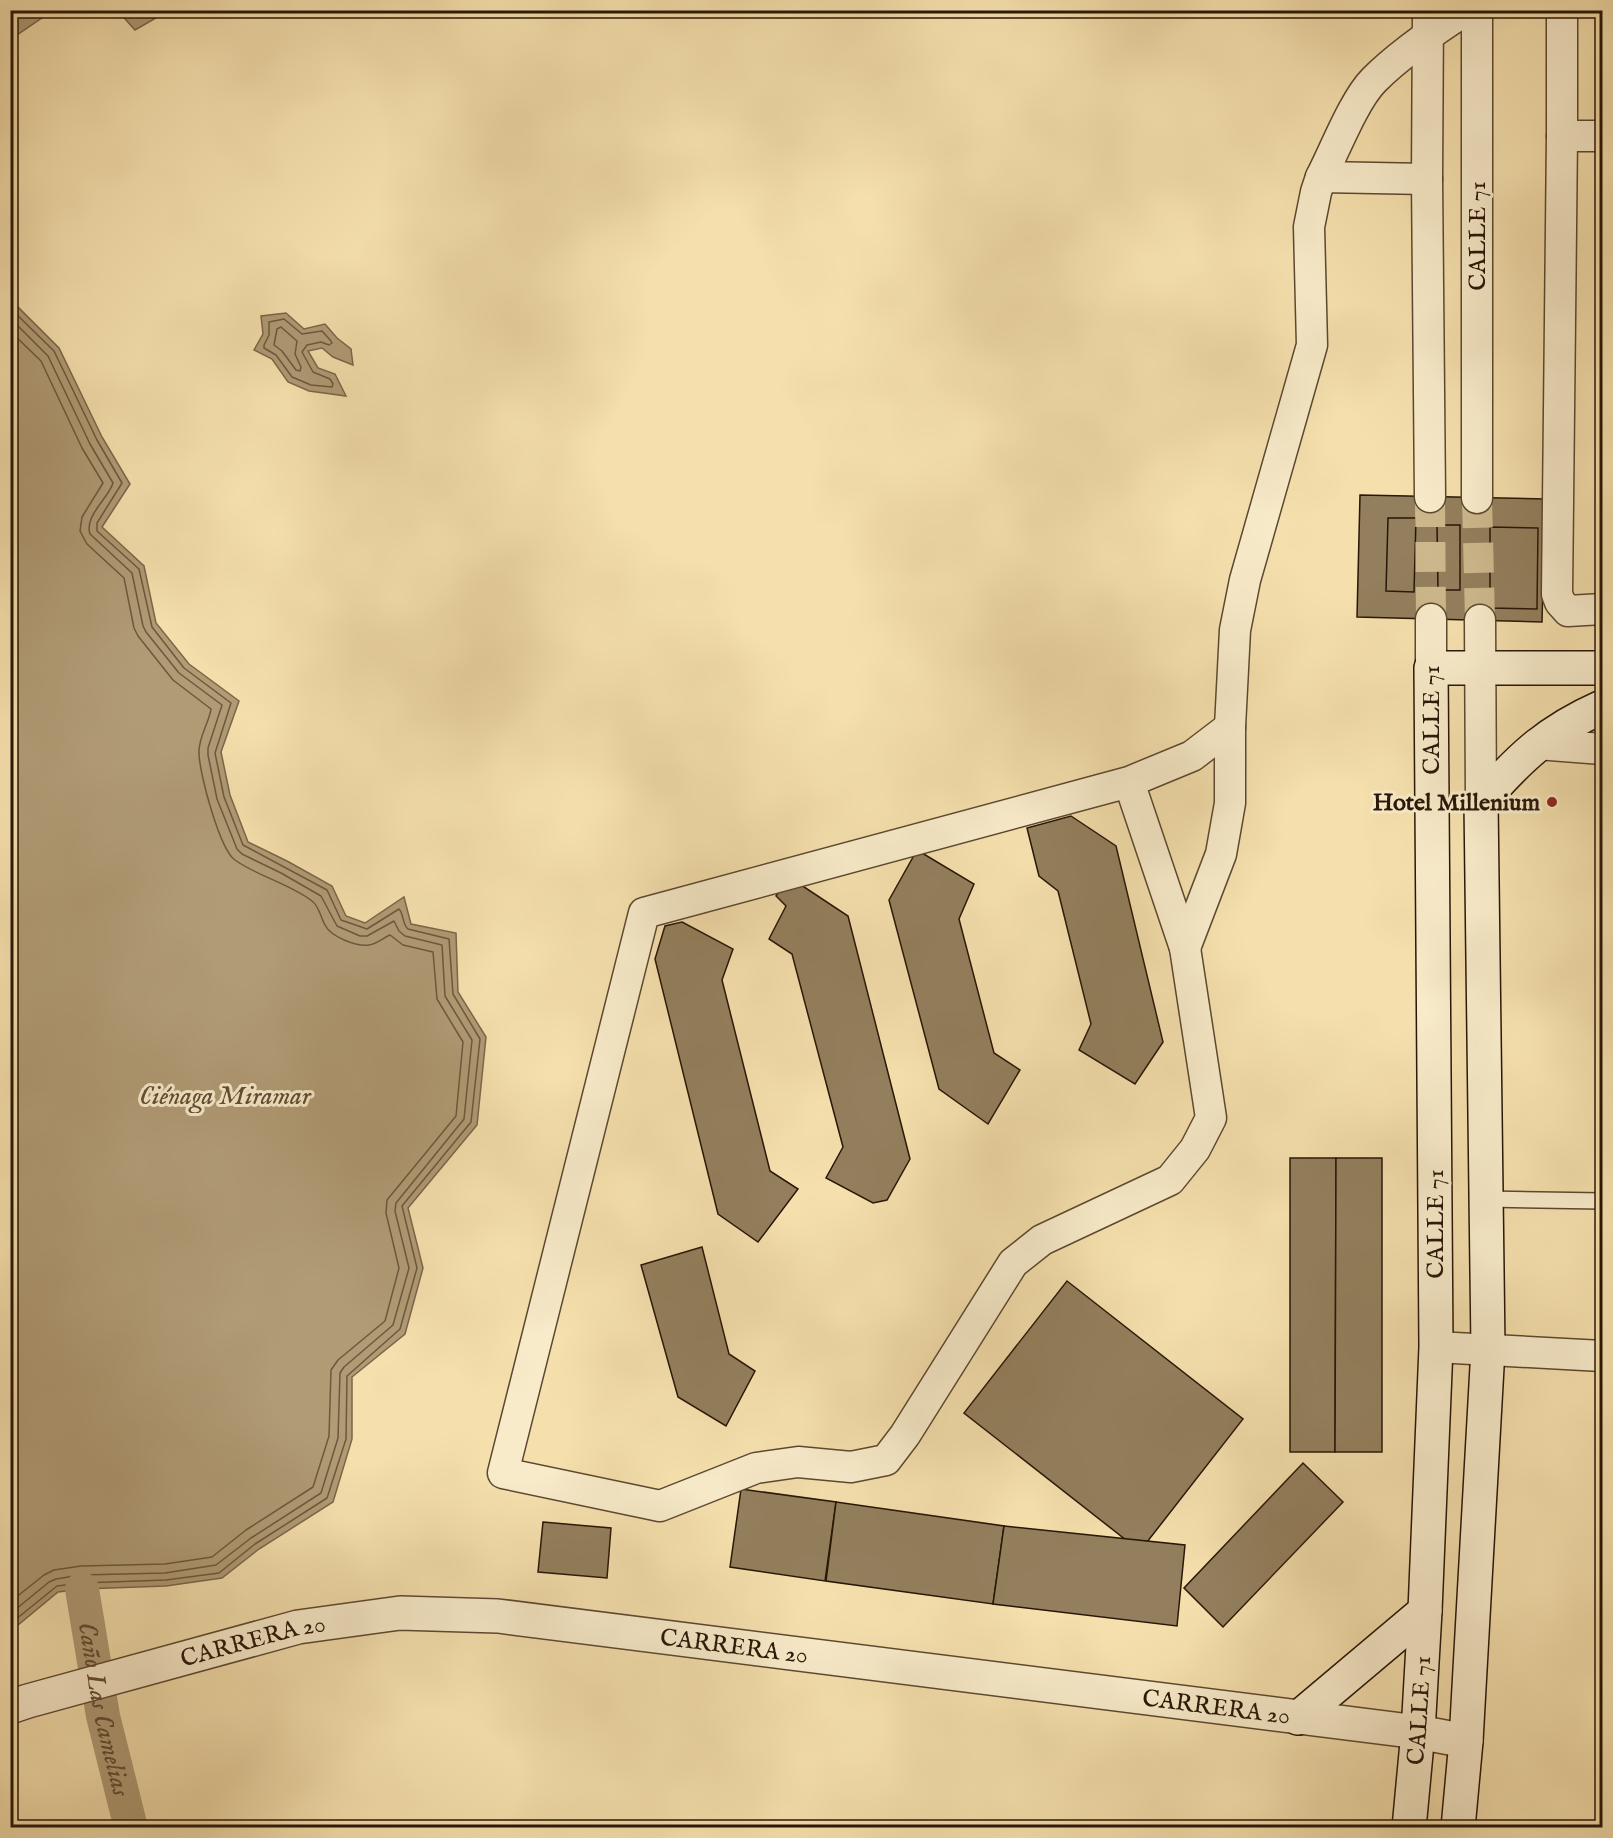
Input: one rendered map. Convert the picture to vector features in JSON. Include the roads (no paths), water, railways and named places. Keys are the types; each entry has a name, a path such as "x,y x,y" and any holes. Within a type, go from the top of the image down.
{"main road":[{"path":"1431,668 1602,668"},
{"name":"CALLE 71","path":"1409,1827 1418,1732 1437,1347 1431,668"},
{"path":"1481,802 1510,768 1537,744 1576,719 1602,707"},
{"name":"CALLE 71","path":"1458,1827 1466,1741 1488,1349 1481,802"},
{"path":"1298,1718 1425,1611"},
{"name":"CARRERA 20","path":"19,1704 298,1627 400,1613 498,1616 1418,1732 1466,1741"}],"street":[{"path":"1185,948 1221,854 1230,803 1230,727 1235,630 1245,580 1312,345 1309,227 1316,192 1355,109 1373,81 1428,23 1466,10"},
{"name":"CALLE 71","path":"1477,10 1477,498"},
{"path":"1562,10 1557,594 1560,602 1568,610 1602,609"},
{"name":"CALLE 71","path":"1428,23 1430,497"},
{"path":"1562,136 1602,136"},
{"path":"1322,177 1427,179"},
{"name":"CALLE 71","path":"1431,619 1431,668"},
{"name":"CALLE 71","path":"1480,620 1481,802"},
{"path":"1129,782 1185,948 1211,1118 1195,1149 1170,1180 1042,1240 1013,1263 905,1435 886,1460 851,1467 798,1462 756,1468 660,1506 503,1473 644,913 1129,782 1192,756 1230,727"},
{"path":"1537,744 1602,748"},
{"path":"1437,1347 1602,1356"}],"lane":[{"path":"1486,1199 1602,1201"}],"water":[{"path":"11,10 52,10 52,11 11,39"},
{"path":"118,11 168,11 135,30"},
{"name":"Ciénaga Miramar","path":"10,295 13,302 59,348 102,437 130,484 102,527 144,566 156,623 189,664 239,701 221,752 230,795 248,842 332,886 346,916 365,923 404,897 411,924 456,933 458,992 486,1037 477,1125 408,1208 423,1268 405,1334 352,1377 352,1439 333,1502 259,1549 222,1578 166,1586 58,1592 12,1630 10,1630"},
{"path":"286,313 304,329 325,324 351,349 353,365 333,357 322,348 308,351 318,368 335,374 346,396 309,391 288,382 272,359 254,350 263,334 261,316"}],"waterway":[{"name":"Caño Las Camelias","path":"82,1589 103,1716 131,1828"}],"tunnel":[{"path":"1430,497 1431,619"},
{"path":"1477,498 1480,620"}],"place":[{"name":"Hotel Millenium","path":"1552,802"}]}
